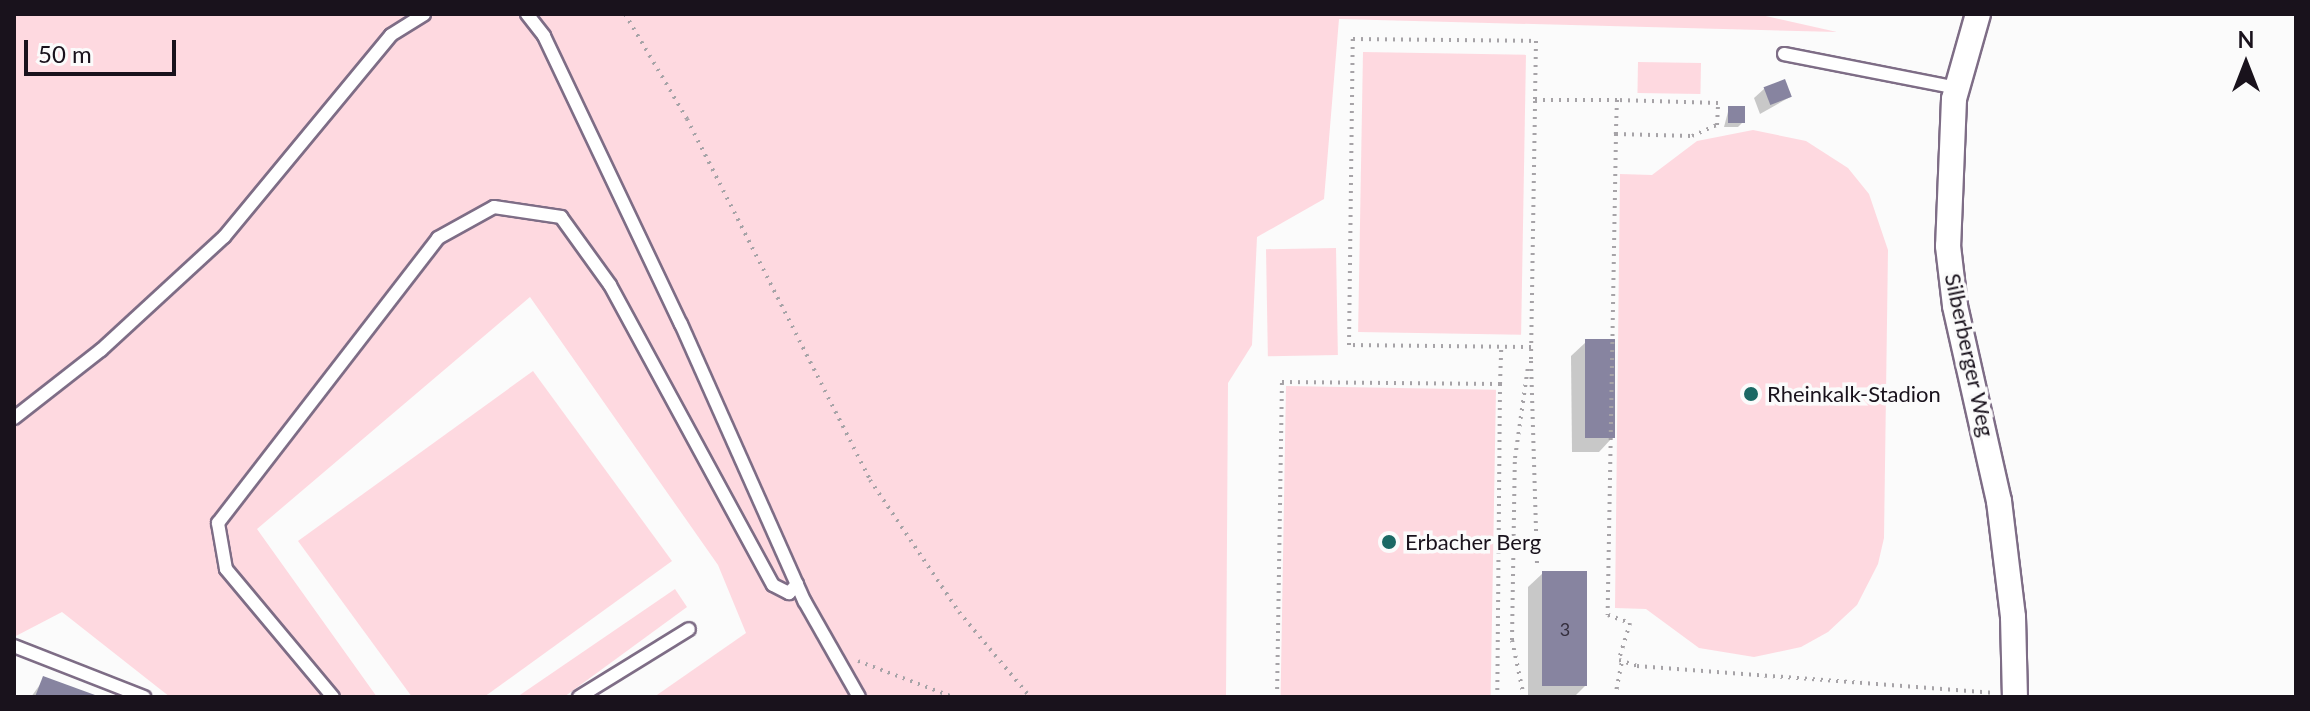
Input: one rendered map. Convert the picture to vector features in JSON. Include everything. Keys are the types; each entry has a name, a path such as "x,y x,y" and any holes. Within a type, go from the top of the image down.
{"street":[{"name":"Silberberger Weg","path":"1978,14 1957,88 1948,246 1955,306 1999,501 2013,617 2015,696"}],"lane":[{"path":"14,418 101,350 224,237 391,35 424,14"},
{"path":"527,14 544,36 660,281 797,584 859,697"},
{"path":"1784,54 1957,88"},
{"path":"333,697 226,569 218,523 438,238 494,207 561,217 610,285 773,585 789,593 797,584"},
{"path":"579,697 689,629"},
{"path":"14,646 144,697"}],"path":[{"path":"625,14 692,128 870,480 959,612 1030,697"},
{"path":"1531,350 1501,346 1349,345 1353,39 1536,41 1531,350 1537,563"},
{"path":"1535,100 1718,103 1717,125 1692,136 1616,134"},
{"path":"1615,697 1630,623 1608,615 1617,100"},
{"path":"1497,697 1501,346"},
{"path":"1524,697 1512,640 1515,458 1531,350"},
{"path":"1277,697 1282,382 1500,384"},
{"path":"834,650 953,697"},
{"path":"1622,661 1637,666 2015,696"}],"shaded area":[{"path":"14,14 1757,14 1837,32 1339,19 1324,199 1257,237 1252,345 1228,383 1226,697 654,697 746,633 718,565 530,297 257,529 377,697 170,697 62,612 14,637"},
{"path":"1363,52 1526,55 1521,335 1358,332"},
{"path":"1638,62 1701,63 1700,94 1637,93"},
{"name":"Rheinkalk-Stadion","path":"1753,130 1806,141 1848,168 1869,194 1888,250 1884,538 1878,564 1857,605 1828,632 1801,647 1754,657 1699,648 1646,609 1615,608 1620,174 1652,175 1697,141"},
{"path":"1336,248 1338,355 1268,356 1266,249"},
{"path":"533,371 672,561 484,697 412,697 298,541"},
{"name":"Erbacher Berg","path":"1286,386 1496,390 1491,697 1281,697"},
{"path":"675,589 687,607 564,697 517,697"}],"building":[{"path":"1785,79 1792,97 1770,105 1764,87"},
{"path":"1728,106 1745,106 1745,123 1728,123"},
{"path":"1585,339 1615,339 1615,438 1585,438"},
{"path":"1542,571 1587,571 1587,686 1542,686"},
{"path":"43,676 95,695 95,697 35,697"}],"place":[{"name":"Rheinkalk-Stadion","path":"1751,394"},
{"name":"Erbacher Berg","path":"1389,542"}]}
